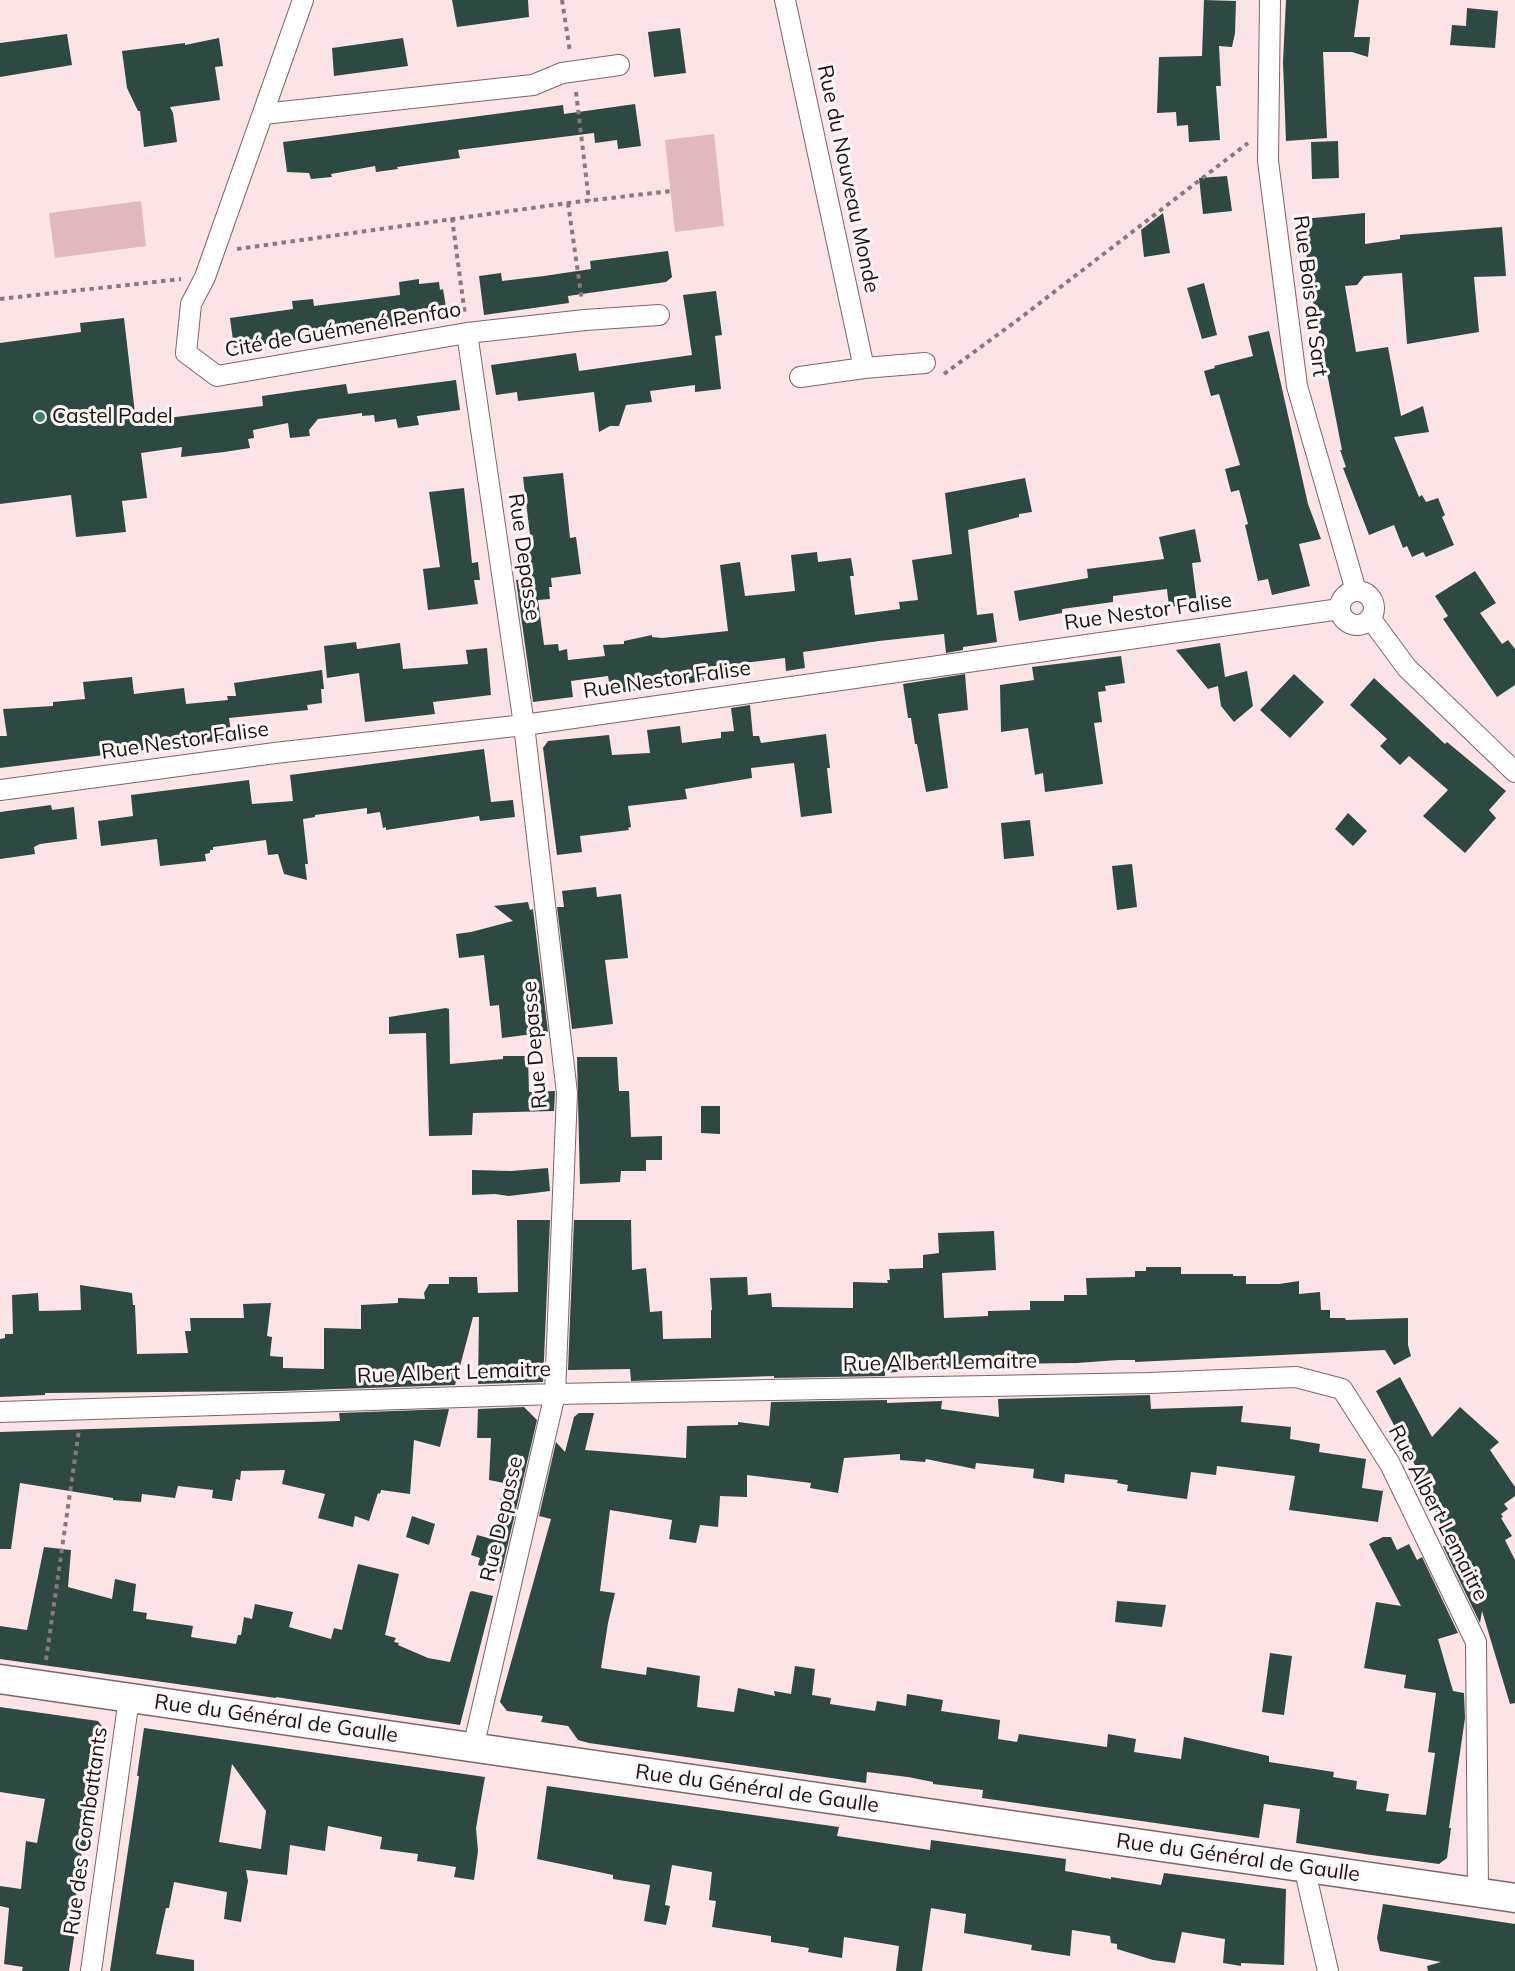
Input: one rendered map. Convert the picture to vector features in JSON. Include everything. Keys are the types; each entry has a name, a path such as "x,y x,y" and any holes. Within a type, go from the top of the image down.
{"main road":[{"name":"Rue du Général de Gaulle","path":"0,1679 1515,1898"}],"street":[{"name":"Cité de Guémené Penfao","path":"303,0 205,277 191,304 186,353 217,376 467,333 585,320 659,315"},
{"name":"Rue du Nouveau Monde","path":"785,0 864,368"},
{"name":"Rue Bois du Sart","path":"1270,0 1268,160 1297,386 1356,591"},
{"path":"263,114 533,85 562,73 619,65"},
{"name":"Rue Depasse","path":"467,333 524,725 567,1093 555,1394 473,1748"},
{"path":"800,377 864,368 925,363"},
{"path":"1356,591 1362,592 1371,599 1373,610 1366,622 1355,625 1345,619 1340,609 1346,595 1356,591"},
{"name":"Rue Nestor Falise","path":"0,790 275,753 524,725 1340,609"},
{"path":"1370,618 1407,668 1515,772"},
{"name":"Rue Albert Lemaitre","path":"0,1412 555,1394 1150,1383 1296,1377 1342,1389 1390,1464 1476,1642 1478,1893"},
{"name":"Rue des Combattants","path":"91,1971 129,1698"},
{"path":"1304,1867 1328,1971"}],"path":[{"path":"562,0 574,72 589,201"},
{"path":"925,363 929,373 935,376 946,373 1122,241 1246,144 1268,134"},
{"path":"214,252 671,191"},
{"path":"568,203 585,320"},
{"path":"452,219 467,333"},
{"path":"0,299 205,277"},
{"path":"42,1685 82,1410"}],"shaded area":[{"path":"714,134 724,226 675,232 665,140"},
{"path":"141,201 146,246 55,258 49,213"}],"building":[{"path":"452,0 528,0 529,17 457,27"},
{"path":"1204,0 1236,1 1235,33 1232,47 1219,46 1221,86 1216,86 1220,140 1189,142 1188,125 1177,126 1176,112 1157,113 1159,57 1202,56"},
{"path":"1286,0 1359,0 1354,37 1370,37 1368,57 1352,52 1323,52 1327,138 1286,141 1283,62"},
{"path":"1467,8 1498,11 1495,48 1450,45 1452,25 1466,26"},
{"path":"680,28 686,73 654,77 648,32"},
{"path":"67,34 72,65 0,77 0,43"},
{"path":"219,38 223,66 215,67 220,100 170,107 177,142 144,147 140,111 127,88 122,51 185,43 185,45"},
{"path":"403,38 408,66 334,76 332,48"},
{"path":"635,104 641,146 618,149 617,140 595,143 594,133 458,150 460,158 376,172 375,166 331,174 332,177 311,179 309,173 287,172 283,142 563,105 564,114"},
{"path":"1338,141 1339,178 1312,179 1311,142"},
{"path":"1227,176 1232,211 1203,214 1199,178"},
{"path":"1163,213 1170,253 1144,257 1141,230"},
{"path":"1365,213 1365,244 1400,239 1400,235 1502,227 1506,276 1474,277 1479,332 1407,344 1402,273 1364,276 1357,285 1345,286 1356,352 1388,347 1401,416 1423,406 1429,432 1394,437 1419,497 1422,495 1426,502 1438,498 1445,515 1442,517 1454,545 1426,557 1423,552 1412,557 1407,546 1403,548 1394,525 1369,535 1343,468 1346,467 1340,450 1342,450 1309,281 1303,219"},
{"path":"668,251 672,277 666,282 568,296 569,303 484,315 479,276 501,273 502,281 544,276 591,269 590,261"},
{"path":"419,279 419,284 439,282 440,290 443,289 448,319 234,348 230,318 293,309 292,301 313,299 314,306 400,295 399,282"},
{"path":"1204,283 1217,335 1202,339 1187,288"},
{"path":"716,291 722,335 715,336 721,389 695,392 695,385 650,391 652,402 626,405 619,426 610,426 599,432 594,392 518,401 517,392 496,395 491,365 576,353 579,371 692,355 683,295"},
{"path":"124,318 136,422 263,406 262,396 346,384 348,394 456,380 460,410 417,416 419,425 398,428 396,419 375,422 374,415 362,416 362,413 318,419 309,430 310,436 290,438 288,423 253,430 254,438 248,439 250,448 181,457 182,447 141,453 147,498 122,501 126,532 76,537 71,495 0,504 0,343 81,332 80,323"},
{"path":"1269,331 1308,504 1321,539 1299,544 1310,586 1272,595 1268,579 1258,581 1245,525 1248,524 1239,490 1231,492 1225,469 1240,465 1219,394 1211,396 1204,371 1215,368 1214,366 1253,356 1248,336"},
{"path":"563,473 570,538 576,537 581,574 551,578 550,599 538,600 544,645 558,644 559,651 567,649 568,660 605,656 603,645 624,644 624,641 652,635 652,637 662,638 728,631 720,565 740,562 745,596 795,591 791,555 817,552 818,562 851,558 854,576 850,576 855,615 900,609 899,602 918,600 912,560 952,554 945,493 1025,478 1032,512 968,530 977,615 993,613 997,642 963,647 963,650 946,653 944,634 879,641 803,652 805,668 786,671 785,658 702,668 704,681 611,694 608,676 571,681 573,697 533,702 516,580 531,578 527,544 531,543 523,477"},
{"path":"464,488 472,563 478,562 480,580 474,580 478,604 428,610 423,569 440,567 429,492"},
{"path":"1195,529 1201,562 1192,563 1197,603 1169,607 1167,589 1113,596 1113,602 1062,609 1062,613 1019,621 1014,591 1088,578 1087,569 1164,559 1159,537"},
{"path":"1475,571 1496,603 1480,613 1502,644 1508,640 1515,649 1515,685 1497,697 1443,619 1448,616 1435,596"},
{"path":"356,642 357,649 400,643 403,669 468,664 466,650 487,648 491,695 433,702 435,714 365,722 359,673 327,678 324,646"},
{"path":"1220,643 1225,677 1247,671 1253,706 1234,722 1221,706 1218,686 1208,689 1176,650"},
{"path":"1121,656 1125,683 1105,686 1106,691 1098,692 1102,722 1094,723 1103,784 1045,792 1043,773 1035,775 1028,728 1001,732 1000,685 1034,680 1032,667"},
{"path":"322,670 324,689 321,689 322,703 307,705 308,710 229,718 232,739 0,768 0,736 7,736 3,709 53,706 53,702 85,699 83,682 132,677 134,694 184,688 186,704 228,700 227,696 236,696 234,683"},
{"path":"965,674 968,710 938,714 948,788 926,792 911,718 908,718 903,684"},
{"path":"1294,674 1324,702 1290,738 1260,710"},
{"path":"1374,678 1445,744 1447,742 1506,791 1489,810 1496,818 1465,853 1423,816 1448,790 1409,756 1400,765 1380,746 1387,739 1350,705"},
{"path":"750,705 753,736 759,736 761,743 826,734 832,813 801,817 794,763 751,768 752,778 685,789 687,799 628,806 631,827 628,828 629,830 580,836 582,852 557,855 543,748 548,741 609,735 612,755 650,753 647,730 680,726 682,743 721,738 721,732 734,731 731,708"},
{"path":"484,749 491,802 513,800 515,817 480,821 479,816 386,830 386,827 383,828 380,812 367,814 367,808 315,815 315,817 303,819 308,864 305,864 307,880 284,874 278,854 268,855 266,840 213,847 210,853 205,854 206,861 160,866 157,839 101,846 98,821 133,816 131,795 249,780 252,804 293,801 290,775"},
{"path":"51,805 52,810 74,807 77,839 40,844 34,847 35,854 0,859 0,812"},
{"path":"1348,813 1367,831 1353,846 1335,829"},
{"path":"1030,820 1034,856 1004,859 1001,823"},
{"path":"1132,864 1137,907 1117,910 1112,866"},
{"path":"596,887 597,897 621,894 628,958 605,960 613,1024 572,1029 557,907 564,907 562,891"},
{"path":"528,902 530,910 533,909 548,1032 502,1038 499,1005 490,1006 484,955 459,958 456,934 513,921 494,906"},
{"path":"449,1009 450,1064 503,1059 503,1056 528,1056 529,1092 555,1091 554,1111 473,1113 472,1135 429,1136 426,1033 389,1034 389,1017"},
{"path":"577,1057 617,1057 619,1091 629,1091 631,1137 662,1136 662,1160 646,1160 646,1171 621,1171 620,1182 580,1184"},
{"path":"701,1106 720,1106 720,1134 701,1133"},
{"path":"548,1168 550,1191 509,1196 472,1195 472,1170 511,1171"},
{"path":"517,1220 550,1220 543,1382 478,1384 479,1317 473,1317 455,1385 280,1391 45,1393 45,1395 0,1397 0,1339 5,1338 5,1334 13,1334 12,1295 38,1293 39,1311 81,1310 80,1285 132,1293 133,1305 135,1305 137,1354 188,1353 185,1331 191,1331 190,1318 244,1318 243,1304 271,1303 267,1336 272,1337 270,1356 283,1357 283,1368 324,1369 324,1328 361,1329 361,1305 398,1303 398,1298 425,1299 424,1293 429,1284 449,1284 449,1277 477,1277 478,1293 518,1292"},
{"path":"574,1220 631,1220 632,1270 646,1268 650,1312 662,1311 663,1339 711,1338 710,1278 747,1277 748,1295 771,1293 772,1307 853,1308 853,1282 888,1283 889,1269 923,1268 923,1255 939,1253 938,1233 994,1231 996,1270 942,1273 944,1318 988,1316 988,1311 1030,1310 1030,1301 1064,1301 1064,1295 1087,1295 1086,1278 1135,1277 1135,1271 1146,1271 1146,1267 1181,1267 1181,1274 1246,1276 1246,1284 1279,1284 1299,1281 1299,1294 1320,1292 1321,1310 1330,1310 1330,1318 1345,1318 1346,1320 1408,1318 1408,1345 1411,1356 1394,1365 1385,1350 1135,1362 1135,1360 1118,1360 993,1364 885,1373 885,1376 774,1378 774,1376 631,1381 630,1369 568,1370"},
{"path":"1400,1377 1432,1437 1460,1407 1499,1442 1490,1450 1515,1487 1515,1496 1504,1504 1508,1509 1501,1514 1503,1517 1501,1518 1512,1536 1505,1540 1515,1560 1515,1703 1510,1704 1482,1611 1480,1623 1443,1546 1448,1544 1427,1488 1376,1391"},
{"path":"1150,1395 1151,1409 1243,1406 1241,1422 1291,1427 1290,1439 1320,1444 1319,1452 1366,1459 1362,1488 1383,1491 1378,1522 1289,1510 1295,1476 1217,1466 1216,1475 1191,1472 1187,1499 1127,1491 1128,1485 1117,1483 1118,1480 1065,1474 1064,1483 1033,1478 1034,1469 976,1463 975,1469 926,1459 925,1462 900,1460 900,1454 844,1458 838,1493 810,1488 811,1483 747,1475 747,1497 720,1496 718,1527 700,1525 696,1543 669,1539 672,1520 610,1510 600,1591 615,1593 601,1668 646,1675 647,1667 700,1676 697,1707 734,1712 738,1688 775,1696 774,1691 791,1694 795,1666 815,1669 812,1695 831,1698 830,1704 875,1711 877,1701 906,1706 907,1694 943,1700 941,1711 1000,1720 998,1739 1017,1742 1019,1734 1107,1747 1108,1734 1136,1739 1134,1752 1181,1759 1184,1737 1269,1756 1269,1762 1334,1772 1333,1777 1357,1781 1356,1789 1389,1794 1386,1811 1426,1815 1435,1753 1428,1752 1436,1693 1404,1688 1406,1675 1364,1668 1376,1602 1401,1606 1369,1544 1383,1537 1391,1537 1397,1550 1409,1544 1417,1560 1422,1557 1458,1633 1438,1639 1453,1691 1464,1693 1465,1718 1449,1828 1451,1828 1447,1858 1439,1864 1296,1843 1300,1809 1264,1804 1259,1838 982,1798 983,1790 933,1784 933,1782 908,1777 867,1772 866,1783 589,1743 578,1740 568,1726 541,1722 543,1716 507,1711 500,1702 551,1519 539,1516 556,1442 565,1452 574,1417 579,1413 594,1413 585,1450 686,1458 687,1426 738,1425 738,1422 769,1426 771,1402 942,1401 941,1409 999,1417 998,1399"},
{"path":"524,1407 537,1420 501,1573 478,1565 480,1558 471,1555 477,1535 492,1539 504,1483 489,1480 491,1438 477,1438 478,1409"},
{"path":"449,1409 440,1447 414,1440 410,1494 381,1490 369,1521 355,1516 353,1527 318,1518 325,1494 282,1484 285,1470 241,1471 240,1480 236,1479 232,1501 212,1498 213,1490 178,1486 175,1498 142,1494 141,1502 113,1500 113,1498 20,1483 11,1549 0,1549 0,1432 340,1421 339,1413"},
{"path":"412,1516 435,1524 429,1545 406,1537"},
{"path":"44,1547 71,1550 68,1587 112,1599 115,1579 136,1584 133,1611 147,1613 146,1619 193,1626 191,1637 236,1644 238,1635 241,1635 244,1617 252,1619 255,1604 293,1612 289,1627 331,1639 334,1628 342,1630 358,1564 399,1574 385,1635 396,1638 394,1642 399,1643 398,1645 428,1658 450,1662 470,1592 493,1596 460,1725 0,1659 0,1626 27,1630"},
{"path":"1117,1601 1166,1605 1162,1627 1115,1622"},
{"path":"1270,1653 1292,1656 1284,1715 1262,1712"},
{"path":"0,1707 98,1721 104,1729 85,1851 82,1850 76,1896 80,1897 69,1971 22,1971 23,1967 4,1964 9,1908 0,1906 0,1886 21,1889 26,1841 37,1843 45,1799 0,1792"},
{"path":"144,1728 485,1777 476,1828 478,1851 474,1880 454,1877 456,1867 417,1861 418,1854 380,1849 382,1837 328,1826 325,1851 290,1845 287,1875 246,1870 248,1881 241,1922 224,1919 227,1892 174,1882 156,1954 194,1960 194,1971 110,1971 139,1776 137,1776","holes":["232,1764 266,1811 261,1849 219,1842"]},
{"path":"547,1786 839,1827 837,1836 930,1850 931,1840 1066,1859 1065,1871 1111,1879 1111,1877 1161,1885 1164,1873 1286,1889 1284,1965 1241,1963 1241,1966 1223,1963 1225,1939 1182,1932 1175,1963 1153,1960 1117,1949 1117,1944 1111,1943 1110,1936 1072,1930 1070,1956 1031,1950 1032,1945 964,1933 966,1914 931,1908 922,1971 896,1971 899,1946 844,1937 842,1958 808,1952 809,1948 771,1942 771,1936 712,1927 716,1901 709,1900 712,1872 672,1865 665,1905 670,1906 666,1925 644,1921 650,1885 613,1879 613,1875 537,1859"},
{"path":"1383,1904 1515,1924 1515,1971 1428,1971 1427,1966 1441,1962 1380,1951 1377,1938"}],"place":[{"name":"Castel Padel","path":"40,417"}]}
